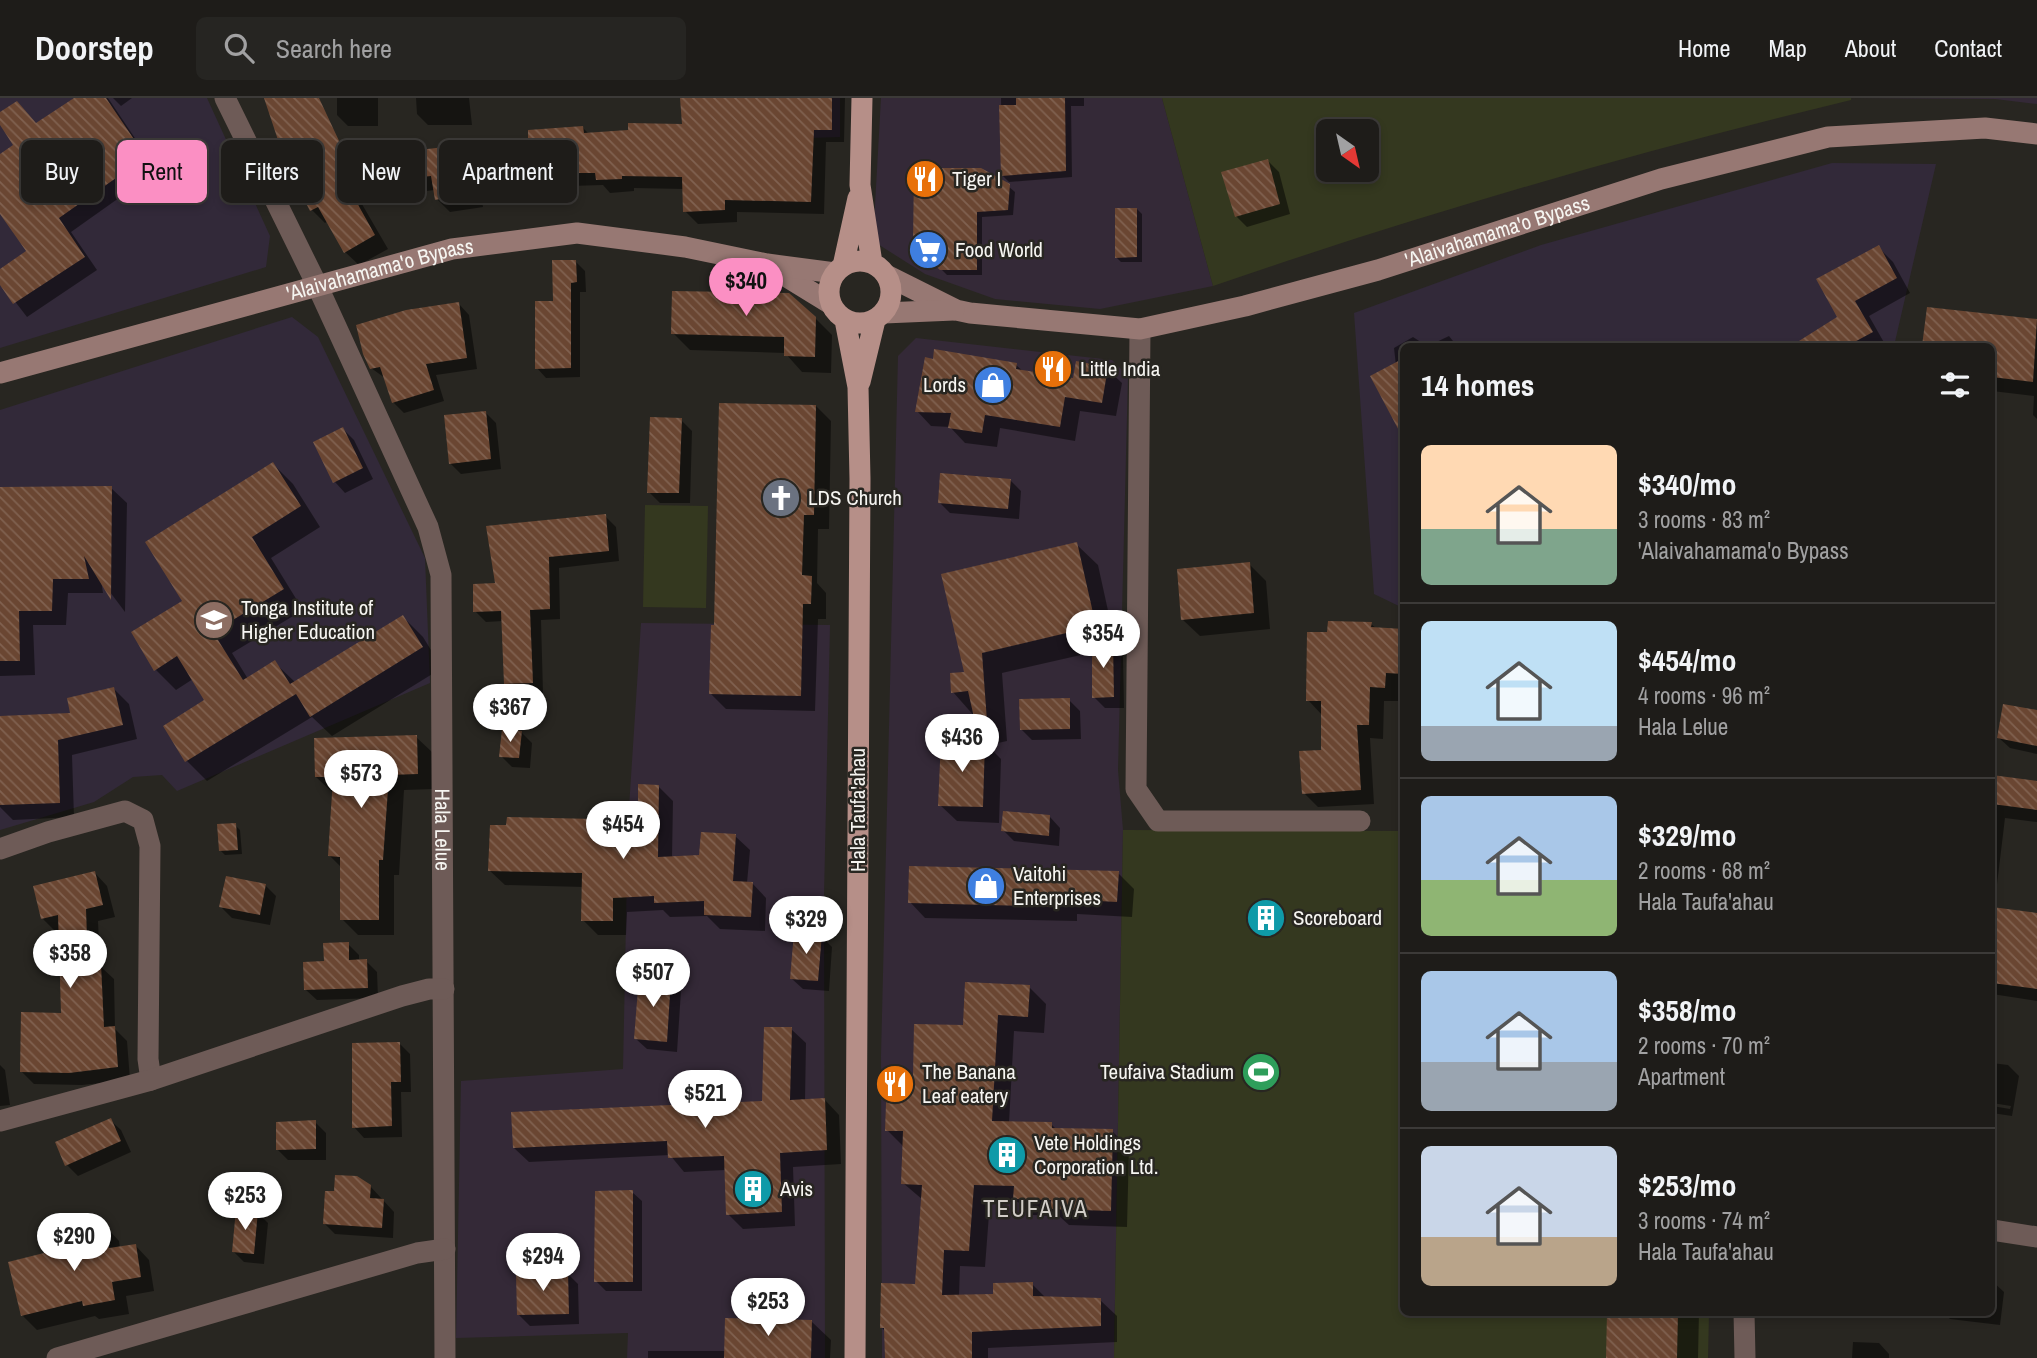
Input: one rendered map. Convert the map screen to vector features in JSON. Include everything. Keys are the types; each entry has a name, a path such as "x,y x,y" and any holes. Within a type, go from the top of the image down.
{"main road":[{"path":"860,185 879,269 892,299 880,316 855,323 838,312 829,293 839,270 860,185 862,98"},
{"name":"'Alaivahamama'o Bypass","path":"880,316 956,310 992,316 1140,329 1245,306 1378,270 1661,178 1828,137 1985,128 2037,134"},
{"name":"'Alaivahamama'o Bypass","path":"0,373 452,249 577,233 685,247 767,264 839,270"},
{"path":"839,270 853,262 879,269"},
{"name":"'Alaivahamama'o Bypass","path":"767,264 838,312"},
{"name":"'Alaivahamama'o Bypass","path":"879,269 956,310"},
{"name":"Hala Taufa'ahau","path":"838,312 858,387 855,1358"},
{"name":"Hala Taufa'ahau","path":"858,387 880,316"}],"street":[{"name":"Hala Lelue","path":"225,98 317,285 428,527 441,575 445,1358"},
{"path":"1140,329 1136,789 1158,821 1360,821"},
{"path":"0,849 60,828 125,811 143,820 150,846 148,1059 151,1080"},
{"path":"0,1121 151,1080 402,996 429,989 444,989"},
{"path":"1995,1230 2037,1237"},
{"path":"57,1358 404,1257 445,1249"},
{"path":"1744,1316 1745,1358"}],"shaded area":[{"path":"0,98 207,98 226,140 221,140 221,203 255,203 270,236 266,267 0,348"},
{"path":"774,98 840,98 840,137 775,139"},
{"path":"881,98 1162,98 1213,286 1100,309 995,299 925,274 873,241"},
{"path":"1851,98 2037,98 2037,104 1995,99"},
{"path":"1832,163 1936,164 1895,343 1400,343 1400,607 1374,594 1354,313 1541,245"},
{"name":"Tonga Institute of Higher Education","path":"292,317 318,337 425,558 430,683 177,791 162,775 133,777 94,802 0,830 0,410"},
{"path":"916,338 1112,360 1128,376 1118,770 1123,830 1114,1358 882,1358 881,1056 898,356"},
{"path":"641,623 830,625 824,895 825,1358 627,1358 628,1333 456,1338 461,1081 623,1069 628,823"}],"green space":[{"path":"1162,98 1851,98 1530,186 1213,286"},
{"path":"645,505 708,506 706,608 643,607"},
{"name":"Teufaiva Stadium","path":"1123,830 1400,831 1400,1316 1709,1316 1708,1358 1114,1358"}],"building":[{"path":"74,98 106,98 134,140 117,140 117,177 103,187 103,140 21,140 21,203 80,203 59,218 85,257 13,304 0,285 0,269 26,251 0,214 0,154 13,145 0,125 0,112 17,101 36,123"},
{"path":"264,98 319,98 339,140 337,203 357,203 375,235 344,253 318,207 310,211 306,203 323,203 323,140 278,140"},
{"path":"680,98 832,98 832,130 814,130 811,202 725,200 725,210 683,212 682,177 622,176 622,179 596,180 595,173 577,173 577,140 528,140 528,130 583,126 584,133 628,130 628,123 682,124"},
{"path":"1016,98 1065,98 1066,171 1001,176 999,105 1016,105"},
{"path":"439,148 439,199 435,200 431,176 425,177 425,149"},
{"path":"1268,159 1280,204 1235,217 1221,172"},
{"path":"914,168 981,168 1010,184 1008,210 977,212 977,270 940,270 913,244"},
{"path":"1115,208 1137,208 1137,257 1115,258"},
{"path":"1879,245 1897,278 1855,301 1873,332 1853,343 1796,343 1837,317 1816,279"},
{"path":"552,260 576,260 577,282 571,283 571,368 535,369 535,301 553,301"},
{"path":"672,291 789,293 816,317 815,357 784,356 784,337 671,334"},
{"path":"459,302 467,358 426,364 434,390 392,403 380,367 370,369 363,354 356,325 406,310"},
{"path":"1927,307 2037,319 2033,382 1995,377 1995,343 1922,343"},
{"name":"Lords","path":"934,349 1017,363 1016,369 1073,378 1076,361 1108,367 1102,403 1065,397 1060,427 985,415 982,433 948,428 951,413 915,412 925,357 933,359"},
{"path":"1400,360 1400,432 1370,376"},
{"path":"719,403 816,405 814,515 804,515 802,575 812,576 811,604 803,604 801,696 709,694 711,625 714,625"},
{"path":"486,411 491,459 449,464 444,415"},
{"path":"650,417 682,418 679,493 647,493"},
{"path":"343,427 363,468 333,483 313,442"},
{"path":"273,462 301,506 252,537 284,589 213,632 243,680 275,660 290,684 403,615 423,647 310,717 296,694 185,762 163,726 204,700 177,656 154,671 131,632 182,601 145,542"},
{"path":"940,473 1011,479 1008,509 938,503"},
{"path":"112,486 111,600 84,556 89,579 53,579 52,611 19,611 20,661 0,661 0,487"},
{"path":"606,514 609,551 549,557 550,609 530,610 533,683 504,684 501,611 473,612 473,584 495,583 486,526"},
{"path":"1077,542 1096,626 982,653 987,721 975,722 968,691 951,693 950,673 964,672 941,574"},
{"path":"1250,562 1254,613 1181,620 1177,569"},
{"path":"1328,621 1372,622 1371,627 1400,629 1400,674 1386,673 1385,688 1370,687 1369,725 1357,725 1361,790 1302,794 1299,751 1321,750 1321,701 1306,701 1307,632 1327,632"},
{"path":"1092,642 1113,642 1114,697 1092,698"},
{"path":"114,687 123,725 58,740 60,803 0,805 0,716 70,713 67,698"},
{"path":"1070,698 1070,729 1020,730 1019,699"},
{"path":"2003,704 2037,710 2037,746 1997,738"},
{"path":"502,729 522,731 519,758 499,757"},
{"path":"417,735 418,774 389,775 383,860 379,860 379,920 340,920 340,857 328,856 333,777 315,777 314,738"},
{"path":"941,740 985,741 983,807 938,806"},
{"path":"1995,775 2037,781 2037,810 1995,804"},
{"path":"638,784 659,785 658,857 699,855 701,832 736,834 733,881 753,882 751,917 704,915 704,901 654,903 654,896 613,898 613,921 581,921 582,873 488,871 490,825 506,825 507,817 638,820"},
{"path":"1003,811 1050,815 1049,836 1001,831"},
{"path":"236,823 238,850 219,851 217,824"},
{"name":"Vaitohi Enterprises","path":"909,866 1119,871 1117,902 1062,899 1062,907 908,903"},
{"path":"95,871 103,905 86,909 88,965 101,964 104,1027 115,1026 118,1067 69,1073 20,1072 21,1012 61,1013 58,915 41,919 33,886"},
{"path":"226,876 266,884 260,915 219,907"},
{"path":"1995,907 2037,913 2037,989 1995,983"},
{"path":"794,932 822,934 818,981 790,979"},
{"path":"349,942 349,960 367,959 368,988 304,990 303,962 324,961 323,943"},
{"path":"639,976 671,978 667,1042 634,1039"},
{"path":"965,982 1030,985 1028,1017 998,1015 992,1121 1052,1122 1052,1128 1113,1129 1111,1211 1050,1209 1051,1200 1013,1199 1014,1186 974,1185 969,1251 944,1250 942,1295 993,1294 993,1283 1033,1282 1033,1296 1101,1298 1101,1326 972,1332 972,1358 885,1358 884,1328 880,1328 881,1283 915,1284 922,1185 901,1184 903,1131 885,1131 887,1076 913,1076 914,1024 963,1025"},
{"path":"764,1027 792,1027 790,1100 825,1098 827,1150 780,1153 782,1212 726,1215 724,1156 668,1158 667,1141 513,1148 511,1112 762,1101"},
{"path":"400,1042 401,1082 391,1082 392,1126 352,1128 352,1043"},
{"path":"111,1118 121,1141 65,1166 55,1142"},
{"path":"316,1120 316,1149 276,1150 276,1122"},
{"path":"335,1175 357,1176 371,1185 370,1198 384,1199 382,1228 323,1224 325,1191 334,1191"},
{"path":"633,1190 633,1282 594,1282 595,1191"},
{"path":"236,1209 258,1211 254,1254 232,1252"},
{"path":"105,1225 109,1248 136,1244 141,1277 112,1282 115,1300 83,1306 82,1301 21,1316 8,1262 80,1244 78,1229"},
{"path":"568,1271 569,1314 517,1315 516,1273"},
{"path":"1607,1316 1678,1316 1677,1358 1606,1358"},
{"path":"725,1318 812,1320 811,1358 724,1358"}],"place":[{"name":"Tiger I","path":"925,179"},
{"name":"Food World","path":"928,250"},
{"name":"Little India","path":"1053,369"},
{"name":"Lords","path":"993,385"},
{"name":"LDS Church","path":"781,498"},
{"name":"Tonga Institute of Higher Education","path":"214,620"},
{"name":"Vaitohi Enterprises","path":"986,886"},
{"name":"Scoreboard","path":"1266,918"},
{"name":"Teufaiva Stadium","path":"1261,1072"},
{"name":"The Banana Leaf eatery","path":"895,1084"},
{"name":"Vete Holdings Corporation Ltd.","path":"1007,1155"},
{"name":"Avis","path":"753,1189"}],"district":[{"name":"TEUFAIVA","path":"1036,1209"}]}
